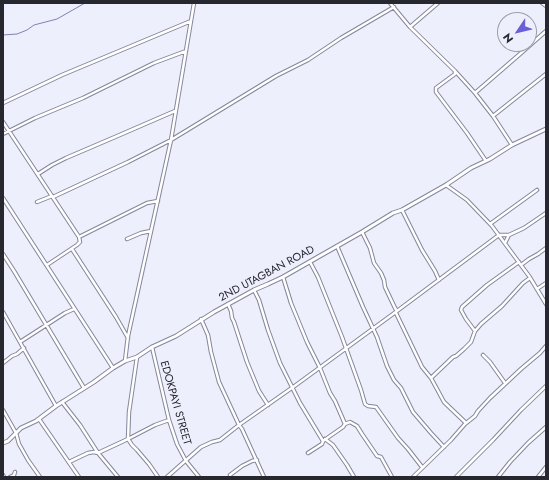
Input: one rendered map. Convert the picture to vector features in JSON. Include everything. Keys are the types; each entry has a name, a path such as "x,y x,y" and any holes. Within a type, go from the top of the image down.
{"street":[{"path":"124,361 171,140 194,3"},
{"path":"391,3 410,27 475,93 493,116 512,146"},
{"path":"410,27 438,3"},
{"path":"542,3 546,6"},
{"path":"37,202 128,162 171,140 276,76 308,60 341,38 394,7"},
{"path":"3,103 62,75 191,21"},
{"path":"475,93 546,32"},
{"path":"3,134 35,118 83,98 154,63 186,51"},
{"path":"455,71 455,74 436,88 436,92 486,161"},
{"path":"493,116 546,74"},
{"path":"38,174 66,158 175,111"},
{"path":"3,122 38,174 80,242 47,265"},
{"name":"2ND UTAGBAN ROAD","path":"3,443 21,428 39,419 124,361 137,357 152,347 176,336 201,319 254,290 283,277 393,213 402,210 446,185 470,168 546,129"},
{"path":"446,185 467,200 490,224 519,262 546,304"},
{"path":"490,224 538,190"},
{"path":"3,198 113,368"},
{"path":"78,237 147,203 158,201"},
{"path":"402,210 439,280"},
{"path":"167,477 201,447 220,440 499,235 509,235 524,228 546,213"},
{"path":"127,239 141,233 151,231"},
{"path":"362,232 369,244 374,263 381,273 385,287 418,360 431,378 444,402 466,423"},
{"path":"505,243 509,235"},
{"path":"337,246 377,336 394,380 401,388 413,412 444,447"},
{"path":"521,265 546,248"},
{"path":"72,249 116,317 128,339"},
{"path":"3,254 84,388"},
{"path":"310,262 318,277 346,348 365,404 376,407 422,468"},
{"path":"475,331 461,310 462,307 487,285 519,262"},
{"path":"283,277 291,303 307,342 345,424"},
{"path":"431,378 471,342 475,331 481,324 502,306 523,283 530,278"},
{"path":"537,289 546,283"},
{"path":"254,290 259,300 273,345 292,388 324,440 333,445 354,477"},
{"path":"228,304 247,362 259,391 268,405"},
{"path":"20,342 65,313 74,309"},
{"path":"3,312 6,320 24,348 56,406"},
{"path":"201,319 208,335 219,382 264,477"},
{"path":"413,477 460,431 466,423 475,416 505,383 546,346"},
{"name":"EDOKPAYI STREET","path":"152,347 176,444 186,461 199,477"},
{"path":"3,363 24,348"},
{"path":"483,355 505,383"},
{"path":"137,357 129,412 128,439 158,477"},
{"path":"456,477 546,386"},
{"path":"62,402 80,425 98,453 118,477"},
{"path":"3,410 16,433 19,444 40,477"},
{"path":"39,419 79,477"},
{"path":"70,462 88,453 98,453 155,425 169,420"},
{"path":"308,453 322,444 324,440 345,424 350,422 357,426 377,456 381,457 392,477"},
{"path":"498,477 528,443 546,427"},
{"path":"230,474 242,466 257,460"},
{"path":"538,477 546,467"},
{"path":"10,477 14,475 15,472"}],"waterway":[{"path":"3,35 17,34 34,25 57,19 85,3"}]}
